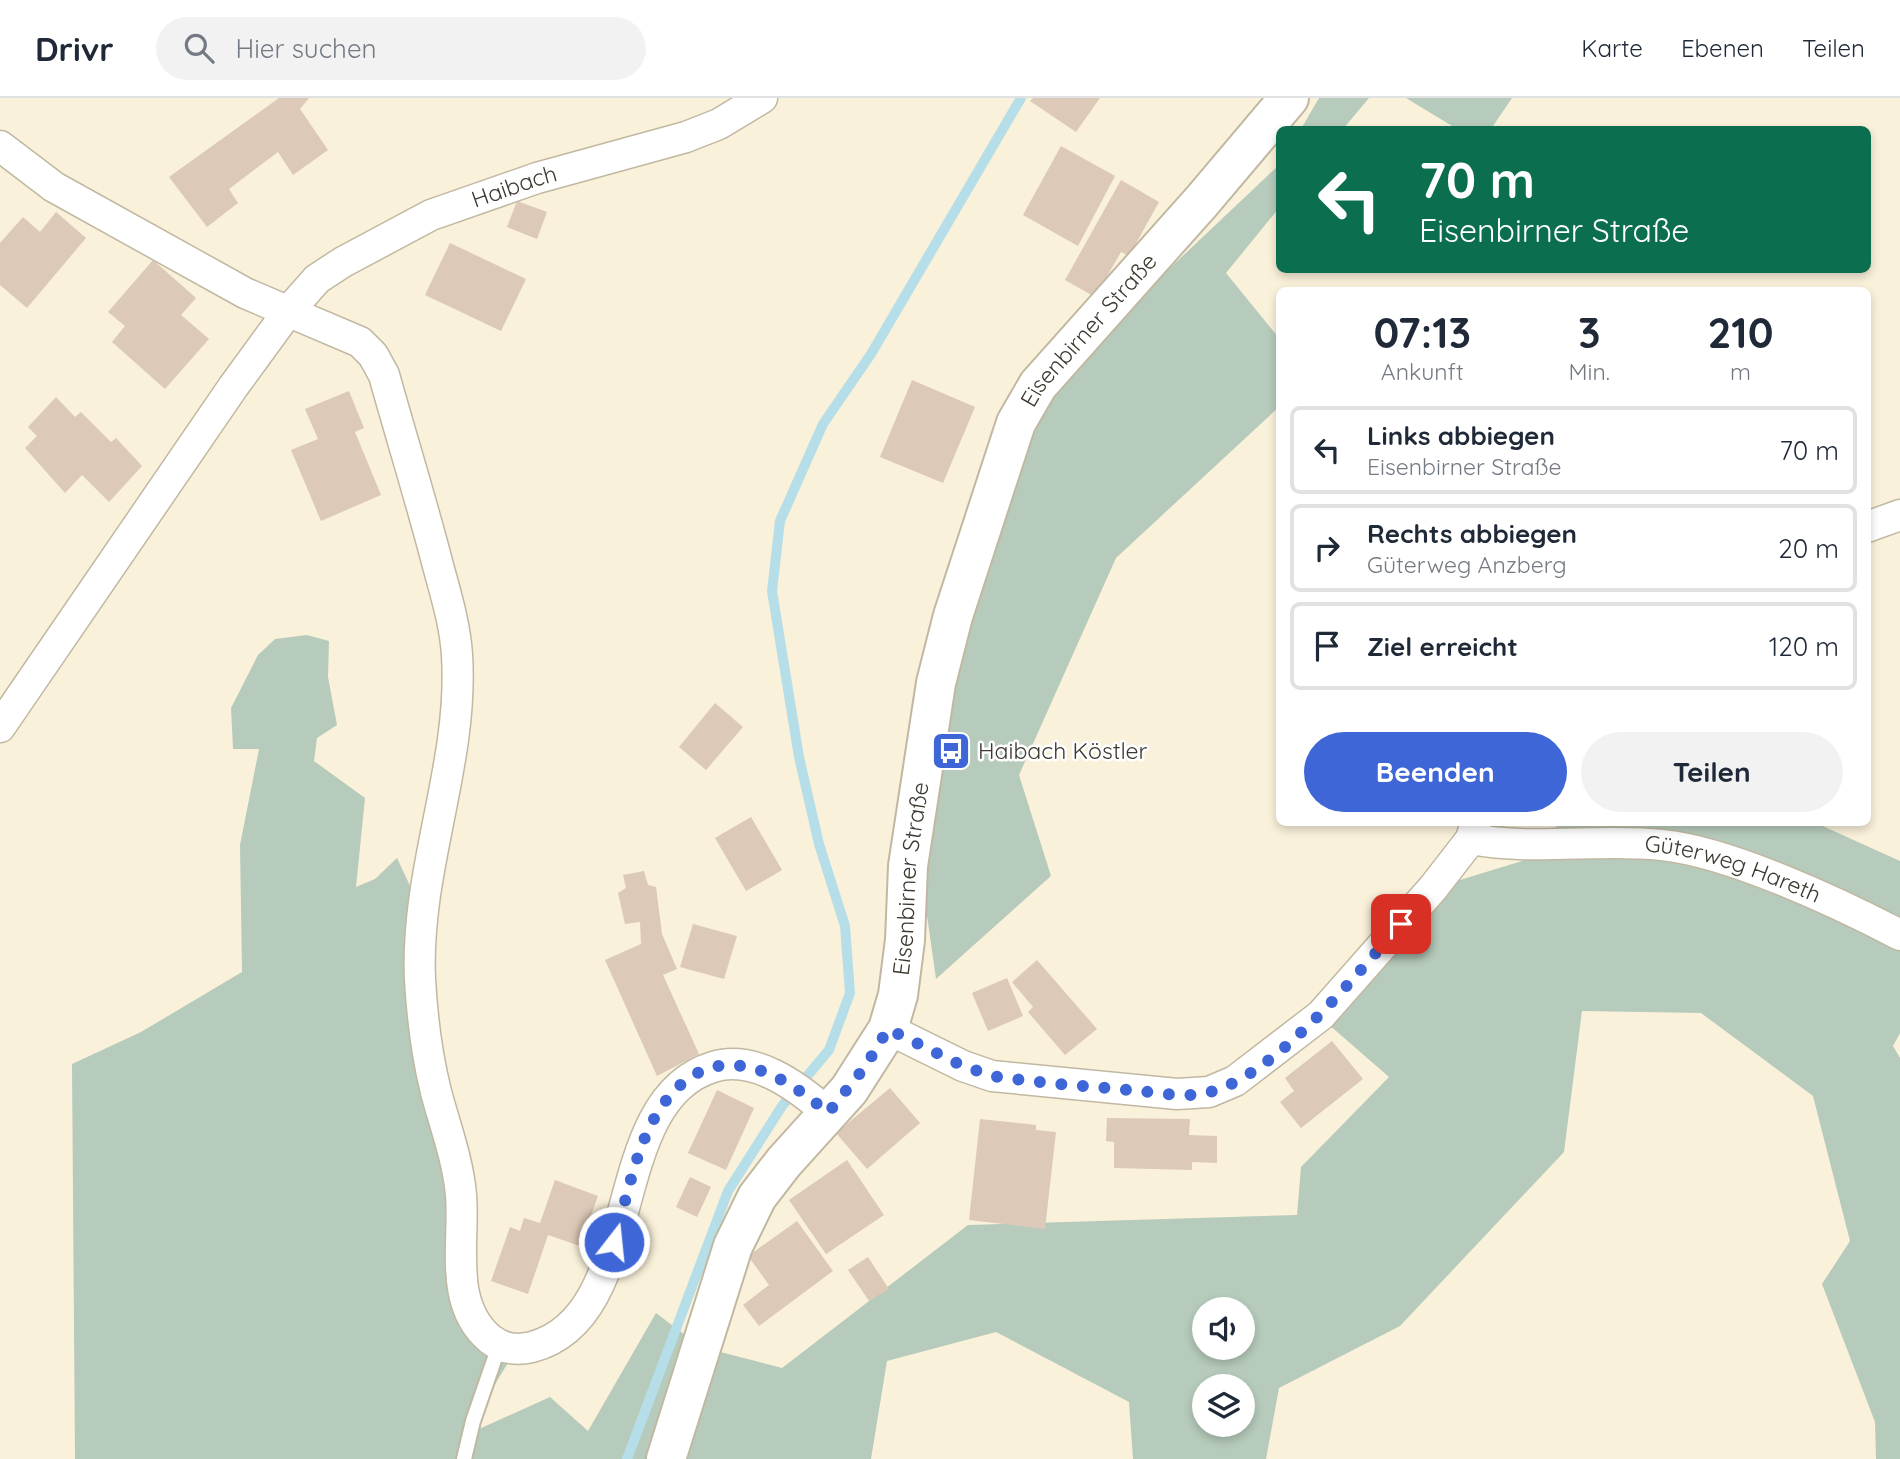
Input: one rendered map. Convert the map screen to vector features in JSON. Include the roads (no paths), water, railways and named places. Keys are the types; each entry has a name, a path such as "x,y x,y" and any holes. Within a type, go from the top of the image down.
{"main road":[{"name":"Eisenbirner Straße","path":"666,1459 733,1246 808,1098 865,1067 888,1029 898,995 905,940 908,866 936,683 953,616 1016,423 1038,385 1227,173 1289,98"}],"street":[{"name":"Haibach","path":"0,727 287,313 317,279 431,215 525,182 686,137 719,124 762,98"},
{"path":"0,146 54,187 287,313 360,342 373,355 384,375 448,603 457,650 454,740 424,915 420,978 435,1087 461,1192 461,1278 466,1304 474,1321 499,1346 523,1349 550,1341 569,1327 602,1276 652,1121 668,1097 685,1080 701,1070 725,1063 741,1064 808,1098"},
{"path":"1871,526 1900,515"},
{"path":"888,1029 963,1066 992,1076 1177,1094 1209,1092 1235,1081 1260,1065 1321,1015 1433,888 1474,831"},
{"name":"Güterweg Hareth","path":"1474,831 1531,846 1619,842 1665,845 1727,861 1868,918 1900,935"}],"lane":[{"path":"464,1459 473,1420 499,1346"}],"waterway":[{"path":"627,1459 728,1191 782,1106 829,1050 850,993 845,926 819,844 799,757 772,591 780,521 823,424 871,354 1021,98"}],"place":[{"name":"Haibach Köstler","path":"951,751"}]}
